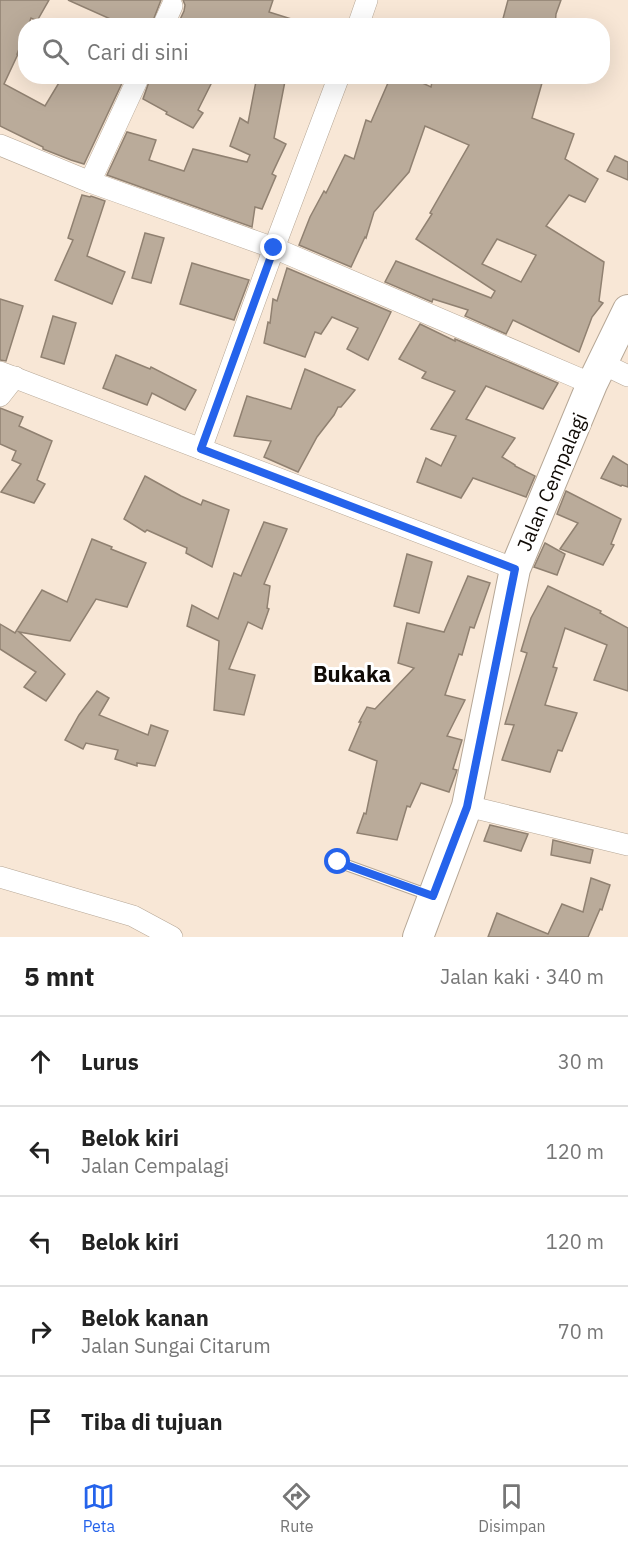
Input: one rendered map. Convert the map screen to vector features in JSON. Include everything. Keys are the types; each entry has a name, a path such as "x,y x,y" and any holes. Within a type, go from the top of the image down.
{"street":[{"path":"360,18 366,0"},
{"path":"90,182 135,84"},
{"path":"201,449 336,84"},
{"path":"0,145 90,182 274,248 597,374 628,376"},
{"name":"Jalan Cempalagi","path":"422,936 433,896 467,807 515,569 597,374 628,310"},
{"path":"0,396 7,374 515,569"},
{"path":"467,807 628,845"},
{"path":"0,877 133,916 172,937"}],"lane":[{"path":"338,862 433,896"}],"building":[{"path":"0,0 49,0 39,18 18,18 18,54 4,84 45,106 58,84 122,84 84,164 43,149 0,126"},
{"path":"68,0 161,0 154,18 108,18"},
{"path":"183,0 273,0 269,12 288,18 181,18 185,5"},
{"path":"508,0 561,0 556,18 503,18"},
{"path":"148,84 211,84 198,110 203,113 193,128 143,99"},
{"path":"255,84 284,84 274,138 286,144 272,174 276,176 262,209 255,207 252,227 107,175 127,132 156,140 149,160 184,171 193,149 247,162 250,155 230,146 240,118 248,123"},
{"path":"388,84 424,84 431,87 432,84 542,84 532,118 574,134 565,159 598,179 585,202 569,195 546,226 604,262 599,301 603,303 592,317 579,352 513,320 506,334 465,316 468,310 433,299 432,302 385,282 396,261 491,298 495,291 416,239 469,145 425,126 409,172 374,212 366,238 351,267 299,245 310,217 324,191 326,193 345,155 354,159 366,120 371,122","holes":["497,239 536,255 521,282 482,264"]},
{"path":"615,156 628,162 628,180 607,171"},
{"path":"82,195 105,201 87,256 125,272 112,304 55,280 73,240 68,238"},
{"path":"145,233 164,238 151,283 132,278"},
{"path":"192,263 249,280 234,320 180,304"},
{"path":"287,268 391,312 368,360 347,349 358,328 332,317 321,334 315,332 305,357 264,343 268,322 270,323 273,299 277,301"},
{"path":"0,299 23,306 6,361 0,360"},
{"path":"53,316 76,323 64,364 41,357"},
{"path":"420,324 455,341 455,339 558,383 543,409 486,386 466,419 515,438 502,457 535,476 526,497 473,478 461,498 417,482 426,458 441,466 456,436 431,429 455,391 422,378 426,372 399,359"},
{"path":"116,355 150,369 151,367 196,390 185,410 152,393 147,405 103,388"},
{"path":"305,369 355,390 341,407 338,407 317,437 298,472 264,457 271,441 234,436 247,396 291,409"},
{"path":"0,408 23,417 19,426 52,441 37,480 45,484 34,503 1,492 21,464 12,460 16,451 0,444"},
{"path":"613,456 628,465 628,487 601,478"},
{"path":"145,476 201,505 203,500 229,510 212,567 186,553 187,548 147,530 145,532 124,519"},
{"path":"566,491 621,519 611,544 614,545 603,565 560,549 578,523 557,514"},
{"path":"264,522 287,529 264,584 270,586 267,608 269,609 262,629 248,622 229,669 255,675 244,715 214,710 219,641 187,626 192,605 218,619 234,573 241,576"},
{"path":"92,539 146,563 127,607 96,599 70,641 19,632 65,674 46,701 24,687 36,672 0,649 0,624 15,633 42,590 67,602"},
{"path":"545,543 565,554 557,575 534,567"},
{"path":"407,554 432,562 419,613 394,606"},
{"path":"468,576 490,583 474,628 470,627 462,655 459,654 445,695 465,700 447,736 462,740 453,769 457,770 449,792 421,783 410,807 407,806 397,840 357,833 364,813 366,814 377,761 349,750 361,722 359,722 367,707 375,709 414,668 398,663 407,623 444,632"},
{"path":"548,586 601,611 600,613 628,628 628,691 594,680 607,645 565,628 553,667 557,668 545,705 577,713 562,751 558,750 550,772 502,760 514,725 505,724 527,653 521,651 531,618"},
{"path":"97,691 109,698 99,715 148,735 151,725 168,731 155,766 137,763 137,766 115,759 118,750 86,743 83,749 65,740 79,715"},
{"path":"490,825 528,834 521,851 484,841"},
{"path":"553,840 593,850 590,863 551,855"},
{"path":"591,878 610,885 602,910 600,909 588,937 488,937 497,913 548,934 562,904 583,912"}],"district":[{"name":"Bukaka","path":"352,674"}],"route":[{"path":"274,248 201,449 515,569 467,807 433,896 338,862"}]}
